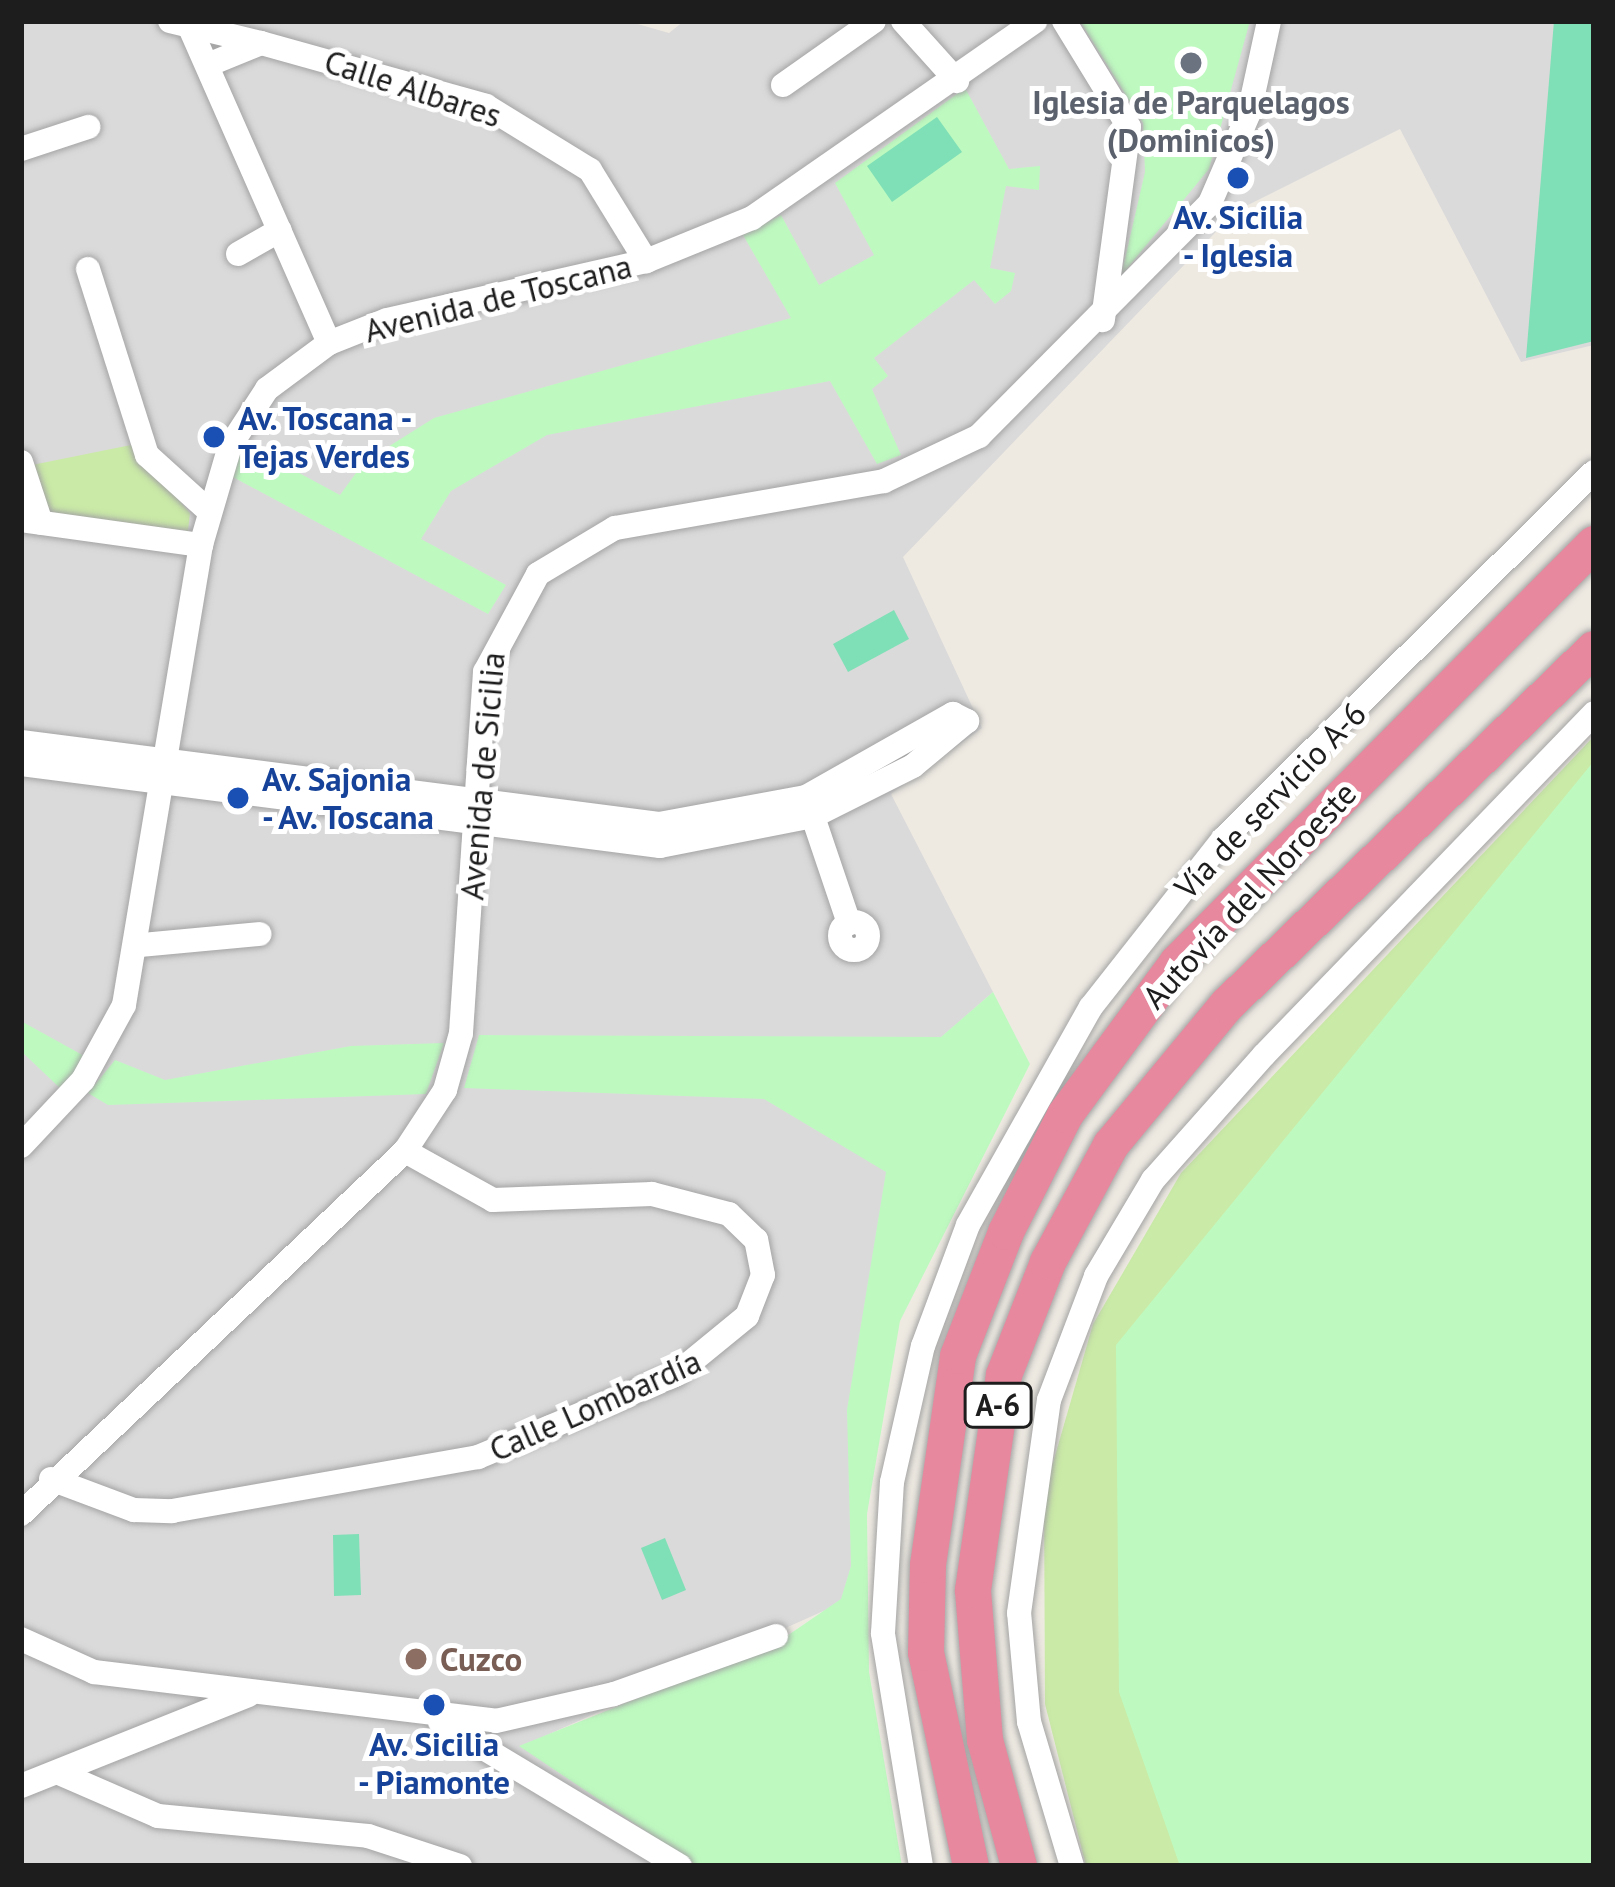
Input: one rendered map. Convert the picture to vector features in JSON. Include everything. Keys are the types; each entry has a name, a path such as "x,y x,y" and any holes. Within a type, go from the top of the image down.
{"highway":[{"name":"Autovía del Noroeste","path":"971,1866 926,1653 932,1492 958,1356 1065,1115 1177,963 1594,544"},
{"name":"Autovía del Noroeste","path":"1019,1866 986,1740 973,1590 1004,1375 1048,1262 1111,1145 1227,1005 1594,649"},
{"path":"926,1653 913,1678 950,1866"}],"street":[{"path":"783,86 874,21"},
{"path":"903,21 957,81"},
{"name":"Avenida de Toscana","path":"21,1146 107,1043 141,945 201,545 209,511 246,416 329,343 646,261 788,197 957,81 1035,21"},
{"path":"1064,21 1129,127 1103,320"},
{"name":"Avenida de Sicilia","path":"21,1514 51,1479 405,1151 445,1090 461,1033 484,672 538,574 615,528 834,493 922,465 1023,400 1190,230 1227,174 1269,21"},
{"name":"Calle Albares","path":"182,22 510,118 590,170 646,261"},
{"name":"Calle Albares","path":"182,22 210,64 329,343"},
{"path":"210,64 261,43"},
{"path":"21,149 88,127"},
{"path":"238,254 280,230"},
{"path":"88,269 147,455 209,511"},
{"path":"21,462 31,522 201,545"},
{"name":"Vía de servicio A-6","path":"921,1866 884,1633 892,1482 923,1346 968,1226 1080,1023 1222,839 1594,472"},
{"path":"1072,1866 1029,1722 1019,1613 1049,1400 1096,1276 1154,1180 1264,1054 1594,713"},
{"path":"21,742 167,770 475,814 659,824 810,806 913,766 967,721 953,714 810,806"},
{"path":"21,764 167,770"},
{"path":"810,806 849,923"},
{"path":"141,945 259,934"},
{"name":"Calle Lombardía","path":"51,1479 134,1510 172,1511 478,1457 675,1375 747,1316 763,1275 756,1240 729,1214 652,1193 493,1200 405,1151"},
{"path":"21,1639 94,1672 433,1718 496,1721 595,1700 776,1636"},
{"path":"21,1786 250,1694"},
{"path":"433,1718 523,1765 680,1866"},
{"path":"496,1721 523,1765"},
{"path":"59,1773 158,1816 368,1836 460,1866"}],"shaded area":[{"path":"21,21 627,21 669,33 684,21 1594,21 1594,345 1521,362 1400,129 1236,211 903,557 982,728 891,794 993,992 942,1037 848,1600 525,1745 695,1866 21,1866"}],"green space":[{"path":"1080,21 1250,21 1209,169 1121,276 1145,172 1143,123"},
{"path":"1554,21 1594,21 1594,341 1526,358"},
{"path":"965,88 1009,169 1040,166 1039,190 1006,186 990,268 1015,273 1011,291 995,304 974,280 874,358 888,376 872,389 901,455 877,464 830,381 547,435 451,491 421,539 506,585 488,614 231,476 245,444 340,495 364,462 434,418 791,318 743,235 781,215 819,285 874,255 835,183"},
{"path":"937,117 962,152 892,202 867,166"},
{"path":"131,445 190,513 188,531 47,513 32,465"},
{"path":"894,610 909,639 848,672 833,644"},
{"path":"1594,736 1594,1866 1086,1866 1045,1704 1044,1494 1093,1324 1181,1173"},
{"path":"1594,761 1594,1866 1180,1866 1119,1692 1116,1345"},
{"path":"993,992 1030,1064 900,1321 867,1514 869,1672 902,1866 698,1866 519,1746 778,1642 841,1599 851,1566 847,1410 886,1172 764,1099 464,1088 479,1035 941,1037"},
{"path":"21,1021 86,1057 62,1090 21,1051"},
{"path":"444,1043 426,1094 108,1105 88,1093 115,1060 165,1080 351,1046"},
{"path":"359,1534 361,1595 334,1596 333,1535"},
{"path":"665,1538 686,1590 662,1600 641,1548"}],"place":[{"name":"Iglesia de Parquelagos (Dominicos)","path":"1191,63"},
{"name":"Av. Sicilia - Iglesia","path":"1238,178"},
{"name":"Av. Toscana - Tejas Verdes","path":"214,437"},
{"name":"Av. Sajonia - Av. Toscana","path":"238,798"},
{"name":"Cuzco","path":"416,1659"},
{"name":"Av. Sicilia - Piamonte","path":"434,1705"}]}
